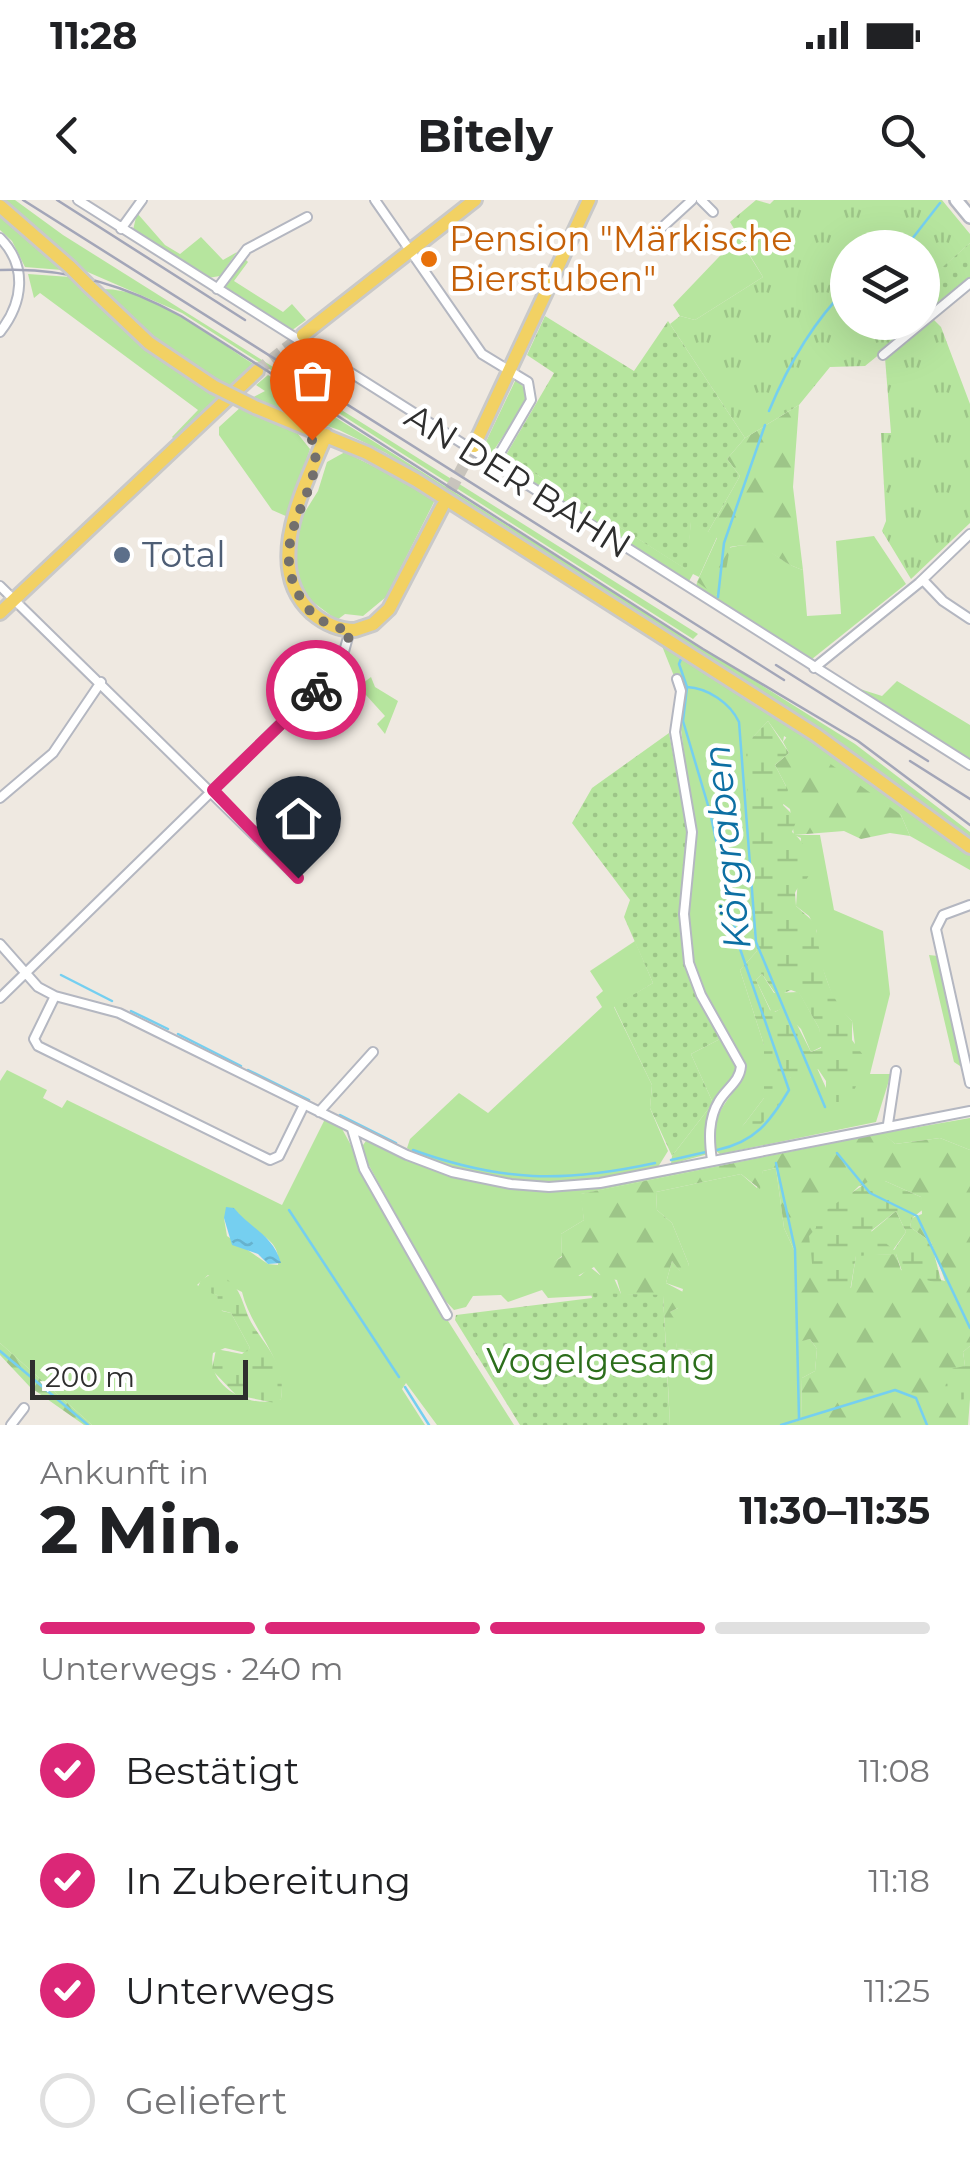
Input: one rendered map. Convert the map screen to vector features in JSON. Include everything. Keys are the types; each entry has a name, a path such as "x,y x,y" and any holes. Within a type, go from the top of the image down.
{"main road":[{"path":"303,335 475,200"},
{"path":"474,446 589,200"},
{"path":"0,206 149,343 213,386 331,437 416,480 816,735 970,847"},
{"path":"0,614 258,371"},
{"path":"292,422 312,440 318,455"},
{"path":"331,437 318,455 288,550 294,586 316,616 350,630 369,627 389,609 442,507"},
{"path":"297,512 331,437"}],"street":[{"name":"AN DER BAHN","path":"78,200 970,765"},
{"path":"122,229 142,200"},
{"path":"375,200 484,358 528,382 531,400 493,465"},
{"path":"644,244 692,200"},
{"path":"701,200 713,212"},
{"path":"957,202 970,217"},
{"path":"217,289 246,249 306,217"},
{"path":"0,238 12,251 18,270 18,302 0,332"},
{"path":"883,355 970,283"},
{"path":"814,668 923,580 970,534"},
{"path":"923,580 943,601 970,619"},
{"path":"0,586 213,790 298,878"},
{"path":"0,998 340,666 350,630"},
{"path":"677,679 681,691 675,732 692,832 684,914 689,963 701,996 742,1066 740,1075 716,1107 709,1133 712,1160"},
{"path":"0,798 53,753 101,682"},
{"path":"970,906 949,911 936,929 970,1083"},
{"path":"0,944 25,973 55,996 112,1010 352,1129 452,1172 549,1187 600,1182 970,1111"},
{"path":"55,996 34,1043 270,1160 278,1156 304,1105"},
{"path":"319,1112 373,1052"},
{"path":"888,1124 896,1070"},
{"path":"352,1129 364,1169 447,1315"},
{"path":"12,1425 24,1408"}],"green space":[{"path":"2,200 15,200 63,235 698,634 693,639 182,313 83,270"},
{"path":"756,200 770,204 774,200 942,200 970,234 970,243 940,270 940,230 830,230 830,340 897,340 865,366 830,367 799,405 745,438 670,324 680,316 695,320 763,277 730,222"},
{"path":"0,213 62,270 25,267 12,241 0,230"},
{"path":"137,213 165,245 180,254 201,237 223,260 237,252 220,276 208,278 133,230"},
{"path":"738,237 763,277 695,320 680,316 673,305"},
{"path":"970,243 970,277 940,304 940,269"},
{"path":"244,258 248,262 234,281 283,312 292,304 306,320 291,331 225,288"},
{"path":"28,274 70,277 146,347 223,397 175,440 172,437 198,410 40,293 34,298"},
{"path":"101,289 121,291 162,305 255,365 228,388 152,339"},
{"path":"545,316 634,371 668,321 745,438 727,459 740,476 708,532 691,522 687,570 506,455 554,373 527,355"},
{"path":"940,326 970,404 970,523 911,579 882,531 886,521 881,433 891,433 885,358 907,340 940,340"},
{"path":"268,375 855,744 970,832 970,840 843,745 386,453 339,430 250,399 265,391 256,385"},
{"path":"516,379 526,390 525,403 490,456 481,452"},
{"path":"799,405 793,487 803,570 762,548 730,547 722,594 714,594 697,582 717,538 708,532 740,476 727,459 745,438"},
{"path":"242,406 298,434 310,449 288,517 272,510 219,435 219,427"},
{"path":"345,452 436,498 386,597 363,616 345,614 337,620 306,597 293,559 298,523 318,491 327,462"},
{"path":"506,455 686,569 691,521 717,537 699,577 693,574 688,583 509,469"},
{"path":"874,536 906,584 812,659 696,588 697,582 718,595 728,548 753,545 803,570 807,616 841,614 836,541"},
{"path":"660,641 768,710 970,853 970,870 910,836 901,815 784,736 783,742 768,721 752,738 751,914 757,951 740,970 764,1045 764,1098 742,1127 795,1073 817,1068 826,1088 855,1045 852,1021 836,1006 815,947 817,931 809,916 796,906 801,838 794,835 820,835 834,910 883,931 890,994 870,1074 891,1074 876,1122 720,1154 716,1151 716,1123 744,1066 704,995 691,952 686,914 694,828 680,722 683,677 674,676"},
{"path":"371,677 375,687 398,701 385,734 377,724 385,716 356,684 334,698 357,679 363,683"},
{"path":"897,681 970,725 970,759 860,689 882,696"},
{"path":"768,721 789,753 775,765 788,790 783,805 797,819 792,832 805,847 811,867 795,893 796,906 816,924 825,976 852,1021 852,1040 863,1055 860,1077 849,1102 826,1102 826,1081 818,1069 790,1078 773,1111 744,1136 742,1127 764,1098 764,1045 740,970 757,951 751,914 746,744","holes":["762,974 777,996 791,990 799,993 819,1028 821,1048 811,1052 787,1005 775,1012 770,1010 756,980"]},
{"path":"669,733 689,836 680,913 682,942 698,996 722,1038 691,1054 713,1103 672,1156 650,1108 652,1085 614,1006 653,983 624,917 630,900 572,823 592,788"},
{"path":"789,734 901,815 910,836 890,833 861,839 844,831 794,835 790,809 782,803 786,786 775,765 789,753 783,742"},
{"path":"635,941 653,983 614,1007 652,1085 650,1108 668,1151 658,1167 577,1180 523,1181 470,1172 407,1148 410,1139 459,1093 488,1113 602,1007 596,997 603,991 590,971"},
{"path":"929,955 938,956 963,1068 954,1062"},
{"path":"762,974 774,993 799,992 819,1028 823,1046 811,1052 801,1029 781,1009 772,1013 756,980"},
{"path":"722,1038 738,1069 712,1114 708,1154 671,1164 672,1156 713,1103 691,1054"},
{"path":"7,1070 47,1090 43,1098 62,1108 67,1100 282,1205 325,1119 341,1127 443,1313 514,1425 437,1425 406,1383 402,1389 425,1425 92,1425 0,1343 0,1081","holes":["238,1213 270,1241 278,1255 278,1265 268,1264 227,1236 224,1218","208,1275 242,1292 279,1371 281,1399 245,1399 224,1386 217,1376 213,1353 225,1348 246,1353 250,1348 231,1313 222,1311 217,1295 197,1285"]},
{"path":"970,1118 970,1150 940,1138 895,1144 882,1133 581,1194 584,1220 561,1234 562,1256 553,1263 580,1276 590,1267 600,1275 613,1276 621,1294 548,1298 542,1290 508,1302 501,1295 473,1296 466,1307 454,1310 440,1295 360,1149 366,1141 479,1183 564,1191 886,1128 884,1133"},
{"path":"883,1133 895,1144 940,1138 970,1150 970,1346 963,1352 965,1366 960,1369 970,1399 968,1425 783,1425 801,1420 802,1378 815,1371 817,1349 810,1339 798,1342 795,1252 784,1228 776,1168 763,1171 760,1189 741,1174 656,1192 657,1210 672,1223 689,1265 682,1274 672,1261 666,1283 685,1293 682,1306 670,1312 682,1331 676,1339 677,1348 692,1350 689,1359 678,1355 675,1363 667,1365 663,1296 621,1294 617,1280 602,1277 594,1267 563,1284 543,1268 562,1257 561,1234 584,1220 580,1194","holes":["885,1181 921,1197 922,1214 912,1218 910,1227 931,1242 945,1281 901,1270 896,1254 856,1255 851,1288 813,1269 816,1228 859,1186"]},
{"path":"776,1168 784,1228 795,1252 798,1341 810,1339 817,1349 815,1371 802,1378 801,1420 783,1425 670,1425 667,1365 675,1362 678,1355 693,1354 692,1350 677,1348 670,1312 678,1308 683,1289 666,1283 672,1261 680,1271 689,1265 672,1223 657,1210 656,1192 741,1174 757,1188 763,1171"},
{"path":"869,1181 885,1181 921,1197 925,1208 912,1218 910,1227 931,1242 942,1284 903,1274 896,1254 856,1256 850,1291 843,1299 813,1272 809,1236 816,1228 816,1217","holes":["896,1211 906,1232 894,1250 871,1231"]},
{"path":"896,1211 906,1232 893,1250 871,1232"},
{"path":"213,1273 236,1288 275,1360 282,1387 281,1399 275,1403 236,1395 212,1370 216,1349 242,1354 250,1348 231,1313 220,1310 217,1295 197,1289 201,1280"},
{"name":"Vogelgesang","path":"591,1293 663,1295 670,1425 520,1425 455,1320 456,1315 592,1298"},
{"path":"0,1343 92,1425 84,1425 30,1387 0,1355"},
{"path":"970,1346 970,1399 953,1400 944,1391 950,1369 965,1366 963,1352"}],"water":[{"path":"226,1207 234,1208 267,1239 281,1263 268,1264 258,1254 232,1245 224,1218"}],"waterway":[{"name":"Körgraben","path":"919,230 940,203"},
{"name":"Körgraben","path":"769,411 802,345 830,307"},
{"name":"Körgraben","path":"718,597 724,543 765,425"},
{"name":"Körgraben","path":"681,659 679,664 687,687 718,698 739,722 756,942 825,1107"},
{"path":"687,687 683,721 710,812 738,943 789,1090 760,1129 742,1142 717,1150"},
{"path":"61,975 112,1001"},
{"path":"131,1011 168,1029"},
{"path":"178,1034 241,1066"},
{"path":"248,1070 309,1100"},
{"path":"340,1115 396,1143"},
{"path":"413,1150 475,1168 533,1176 591,1174 655,1163"},
{"path":"671,1160 706,1152"},
{"name":"Körgraben","path":"837,1153 870,1193 917,1216 970,1328"},
{"path":"776,1163 795,1249 799,1418"},
{"path":"289,1210 399,1377"},
{"path":"0,1351 88,1425"},
{"path":"405,1387 429,1425"},
{"path":"781,1425 895,1390 916,1398 927,1425"}],"tunnel":[{"path":"257,371 303,335"},
{"path":"442,506 474,446"}],"railway":[{"path":"23,200 784,680"},
{"path":"57,200 245,320"},
{"path":"0,270 48,272 94,280 181,316 703,649 858,741 970,825"},
{"path":"776,665 928,761"},
{"path":"910,761 970,799"}],"way so far":[{"path":"312,440 318,455 290,538 290,572 308,610 324,622 350,630 344,660 316,690"}],"place":[{"name":"Pension \"Märkische Bierstuben\"","path":"429,259"},
{"name":"Total","path":"122,555"}],"route":[{"path":"298,878 213,790 316,690"}]}
